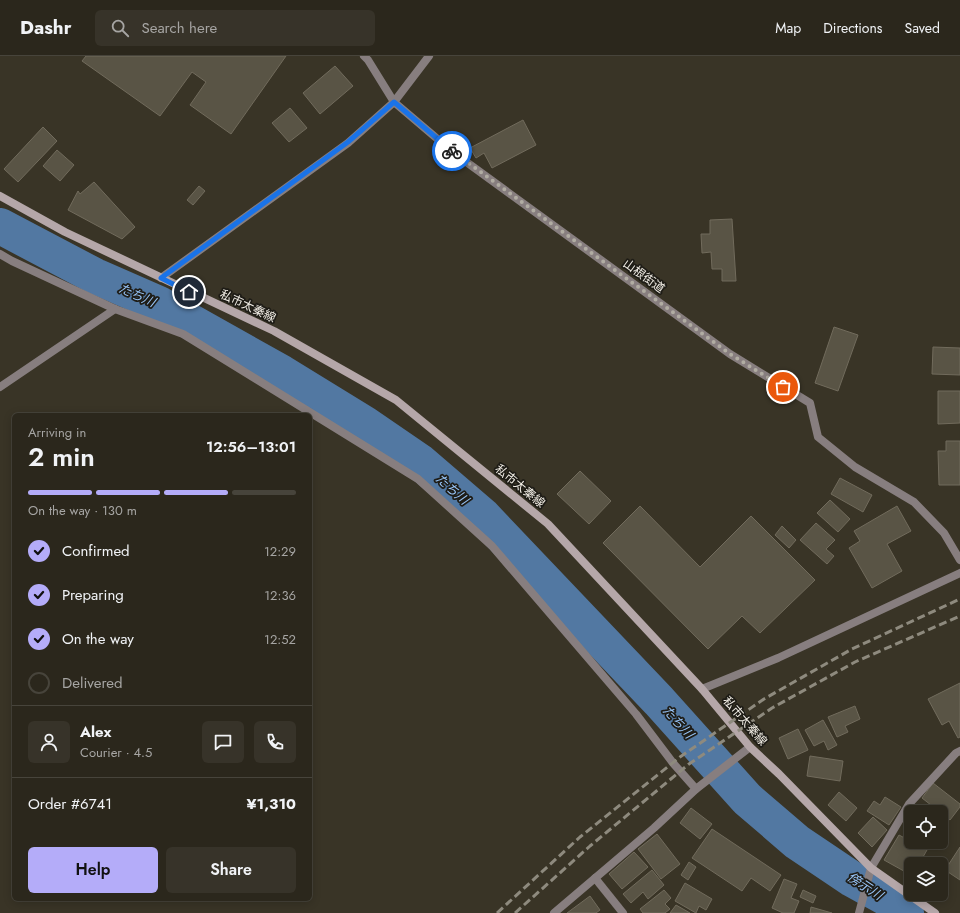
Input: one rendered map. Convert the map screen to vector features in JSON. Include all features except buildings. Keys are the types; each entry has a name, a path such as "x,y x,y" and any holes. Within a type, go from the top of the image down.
{"main road":[{"name":"私市太秦線","path":"0,196 65,232 274,332 396,400 548,524 702,689 750,747 779,774 872,868 934,913"}],"street":[{"name":"山根街道","path":"364,56 394,102 454,153 718,345 810,403 818,437 855,467 914,502 944,533 960,560"},
{"path":"161,278 348,142 394,102 429,56"},
{"path":"0,254 12,262 115,309 183,334 311,413"},
{"path":"0,387 115,309"},
{"path":"312,414 418,479 492,546 636,714 673,763 696,789"},
{"path":"702,689 778,658 960,573"},
{"path":"554,913 696,789 750,747"},
{"path":"859,913 872,868 909,804 956,753 960,751"},
{"path":"595,878 623,913"}],"waterway":[{"name":"たち川","path":"0,226 95,276 159,304 282,373 365,424 419,461 483,516 659,701 747,799 797,842 852,879 890,900 906,913"}],"railway":[{"path":"497,913 580,837 680,757 764,699 852,649 960,599"},
{"path":"515,913 590,846 689,764 772,708 855,662 960,616"}],"way so far":[{"path":"452,151 730,354 783,387"}],"route":[{"path":"189,292 161,278 348,142 394,102 452,151"}],"water label":[{"name":"傍示川","path":"865,886"}]}
